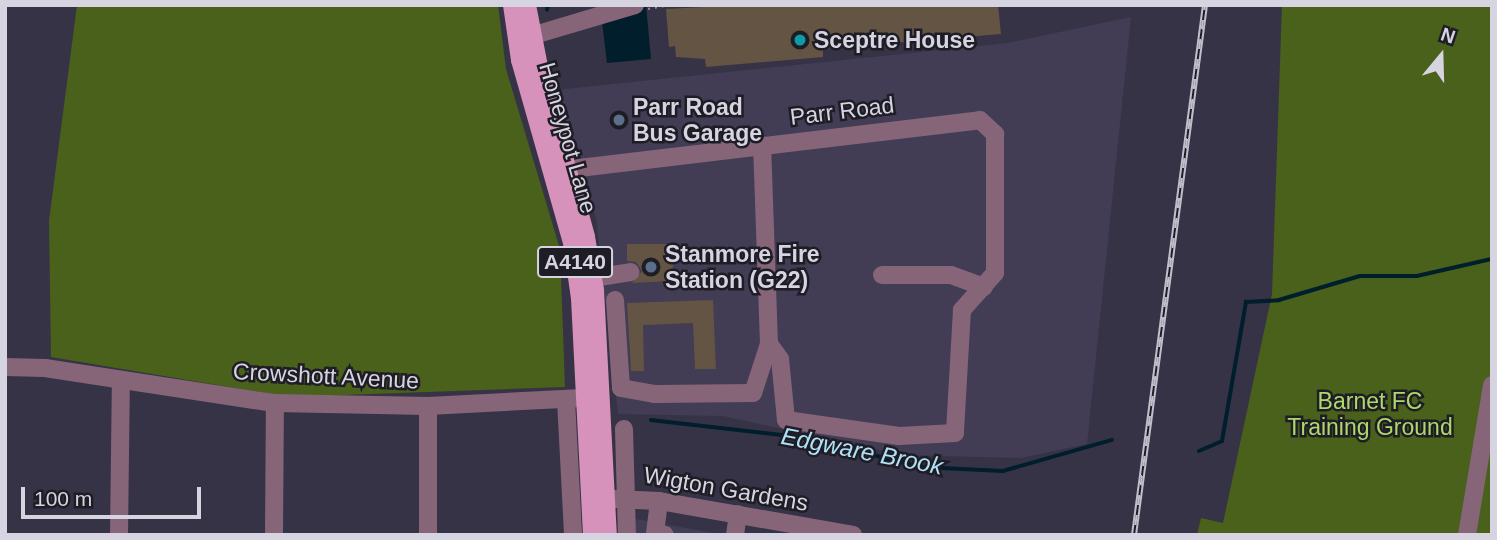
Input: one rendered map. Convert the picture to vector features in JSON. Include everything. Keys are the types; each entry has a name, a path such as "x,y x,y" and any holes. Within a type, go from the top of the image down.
{"main road":[{"name":"Honeypot Lane","path":"512,5 524,38 558,170 588,304 604,397 599,498 592,535"},
{"name":"Honeypot Lane","path":"524,38 527,5"},
{"name":"Honeypot Lane","path":"558,170 593,278 574,399 608,535"}],"street":[{"path":"524,38 597,15 643,6"},
{"name":"Parr Road","path":"558,170 980,120 996,134 990,280"},
{"path":"588,304 621,300 621,388 655,394 753,393 769,344 762,145"},
{"path":"593,278 631,272"},
{"path":"882,275 951,275 990,280"},
{"path":"769,344 780,359 786,420 899,436 955,433 962,310 990,280"},
{"name":"Crowshott Avenue","path":"5,367 275,402 428,406 604,397"},
{"path":"119,535 121,380"},
{"path":"1467,535 1492,385"},
{"path":"573,535 574,399"},
{"path":"274,535 275,402"},
{"path":"428,406 428,535"},
{"path":"624,429 628,535"},
{"name":"Wigton Gardens","path":"599,498 627,497 660,501 844,534"},
{"path":"659,534 660,501"},
{"path":"735,535 738,514"}],"path":[{"path":"643,6 671,5"}],"shaded area":[{"path":"1131,17 1087,444 1021,458 902,455 723,416 618,414 596,218 556,90 1008,43"},
{"path":"630,518 725,535 632,535"}],"green space":[{"path":"77,5 498,5 506,69 560,249 565,387 289,397 51,357 49,221"},
{"name":"Barnet FC Training Ground","path":"1282,5 1492,5 1492,535 1197,535 1201,518 1223,523 1272,294"}],"water":[{"path":"600,5 646,5 651,59 607,63"}],"building":[{"name":"Sceptre House","path":"741,5 998,5 1001,34 823,49 823,57 706,67 705,59 676,57 675,46 669,47 666,9"},
{"name":"Stanmore Fire Station (G22)","path":"627,244 676,244 671,281 632,283 642,271 636,262 627,261"},
{"path":"713,300 716,369 695,369 693,323 643,325 644,371 631,371 627,303"}],"waterway":[{"path":"547,10 548,5"},
{"name":"Edgware Brook","path":"1199,451 1222,441 1246,302 1279,300 1360,276 1417,276 1492,259"},
{"name":"Edgware Brook","path":"651,420 801,437 921,467 1003,471 1112,440"}],"railway":[{"path":"1134,535 1205,5"}],"place":[{"name":"Sceptre House","path":"800,40"},
{"name":"Parr Road Bus Garage","path":"619,120"},
{"name":"Stanmore Fire Station (G22)","path":"651,267"}]}
